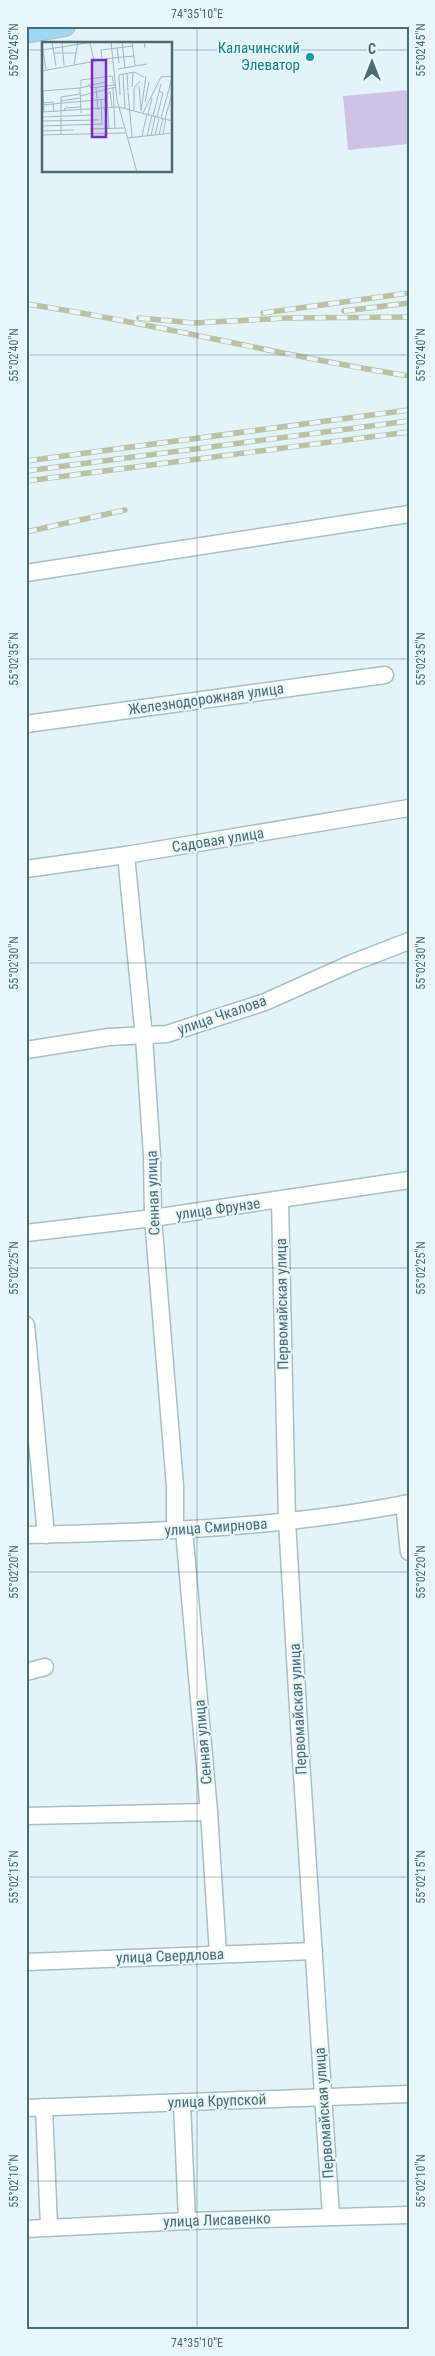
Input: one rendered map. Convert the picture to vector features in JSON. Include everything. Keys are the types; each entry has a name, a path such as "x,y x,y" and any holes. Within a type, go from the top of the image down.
{"main road":[{"path":"26,33 65,26"}],"street":[{"path":"26,572 409,514"},
{"name":"Железнодорожная улица","path":"26,724 385,675"},
{"name":"Садовая улица","path":"26,869 126,855 409,808"},
{"name":"Сенная улица","path":"126,855 144,1037 152,1156 153,1218 175,1486 209,1812 218,1954"},
{"name":"улица Чкалова","path":"26,1050 109,1037 144,1037 167,1034 192,1027 256,1005 409,941"},
{"name":"улица Фрунзе","path":"26,1233 153,1218 409,1180"},
{"name":"Первомайская улица","path":"280,1200 287,1522 332,2216"},
{"path":"26,1325 46,1535"},
{"name":"улица Смирнова","path":"26,1535 180,1530 287,1522 406,1504 409,1552"},
{"path":"26,1672 45,1667"},
{"path":"26,1816 209,1812"},
{"name":"улица Свердлова","path":"26,1962 314,1951"},
{"name":"улица Крупской","path":"26,2108 409,2094"},
{"path":"182,2102 188,2221"},
{"path":"44,2107 49,2227"},
{"name":"улица Лисавенко","path":"26,2229 188,2221 409,2215"}],"shaded area":[{"path":"409,90 409,144 348,150 343,96"}],"railway":[{"path":"263,313 409,293"},
{"path":"344,311 409,303"},
{"path":"26,304 122,320 313,359 409,376"},
{"path":"139,318 194,323 288,318 409,317"},
{"path":"26,461 409,410"},
{"path":"26,471 409,421"},
{"path":"26,481 409,432"},
{"path":"26,532 125,510"}],"place":[{"name":"Калачинский Элеватор","path":"310,57"}]}
